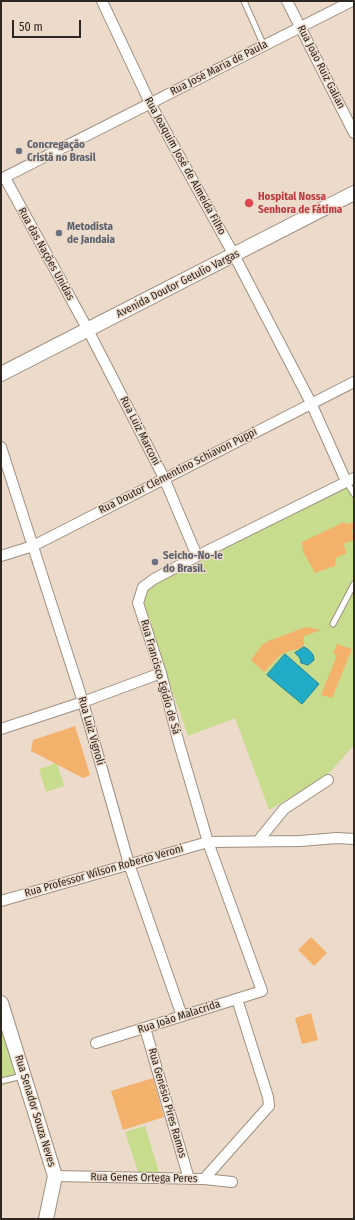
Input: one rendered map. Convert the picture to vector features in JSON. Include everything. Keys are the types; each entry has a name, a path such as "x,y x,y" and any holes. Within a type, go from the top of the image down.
{"street":[{"name":"Rua Joaquim José de Almeida Filho","path":"102,1 150,103 234,255 350,479"},
{"name":"Rua João Ruiz Galian","path":"287,1 354,133"},
{"name":"Rua José Maria de Paula","path":"3,178 352,1"},
{"name":"Rua das Nações Unidas","path":"3,178 88,330"},
{"name":"Avenida Doutor Getulio Vargas","path":"1,374 354,193"},
{"name":"Rua Luiz Marconi","path":"88,330 164,478 197,556"},
{"name":"Rua Doutor Clementino Schiavon Puppi","path":"1,556 33,546 310,403 354,382"},
{"name":"Rua Luiz Vignoli","path":"1,447 83,702 129,864 182,1016"},
{"name":"Rua Francisco Egídio de Sá","path":"262,991 208,842 178,740 161,673 138,603 144,587 154,579 350,479"},
{"path":"1,729 83,702 161,673"},
{"path":"258,841 284,809 328,780"},
{"name":"Rua Professor Wilson Roberto Veroni","path":"1,901 208,842 300,841 337,838 354,839"},
{"name":"Rua João Malacrida","path":"96,1043 262,991"},
{"path":"204,1179 269,1106 268,1096 237,999"},
{"name":"Rua Senador Souza Neves","path":"1,1003 55,1176 46,1219"},
{"name":"Rua Genésio Pires Ramos","path":"145,1028 189,1179"},
{"name":"Rua Genes Ortega Peres","path":"55,1176 204,1179 232,1182"}],"lane":[{"path":"244,1 264,46"},
{"path":"350,479 354,494"},
{"path":"333,624 354,584"},
{"path":"1,1082 24,1075"}],"green space":[{"path":"354,480 354,745 330,772 310,786 269,810 235,718 188,736 142,606 147,589 157,580"},
{"path":"57,763 64,786 46,792 39,769"},
{"path":"1,1022 19,1080 1,1086"},
{"path":"145,1126 159,1172 138,1172 125,1132"}],"water":[{"path":"304,647 311,652 314,658 314,660 308,665 301,663 300,658 295,653"},
{"path":"285,654 319,684 302,704 267,675"}],"building":[{"path":"344,522 347,524 354,522 354,529 352,530 354,540 343,544 347,553 336,558 335,566 315,573 303,551 302,542"},
{"path":"306,627 321,630 304,636 304,645 300,648 281,654 264,672 251,660 263,644"},
{"path":"337,644 352,649 332,698 321,695 337,655 333,654"},
{"path":"75,726 90,775 83,778 31,751 33,740"},
{"path":"311,937 327,953 314,966 298,950"},
{"path":"311,1013 318,1040 302,1044 295,1018"},
{"path":"153,1078 164,1117 123,1130 111,1091"}],"place":[{"name":"Concregação Cristã no Brasil","path":"19,151"},
{"name":"Hospital Nossa Senhora de Fátima","path":"249,203"},
{"name":"Metodista de Jandaia","path":"59,233"},
{"name":"Seicho-No-Ie do Brasil.","path":"155,562"}]}
